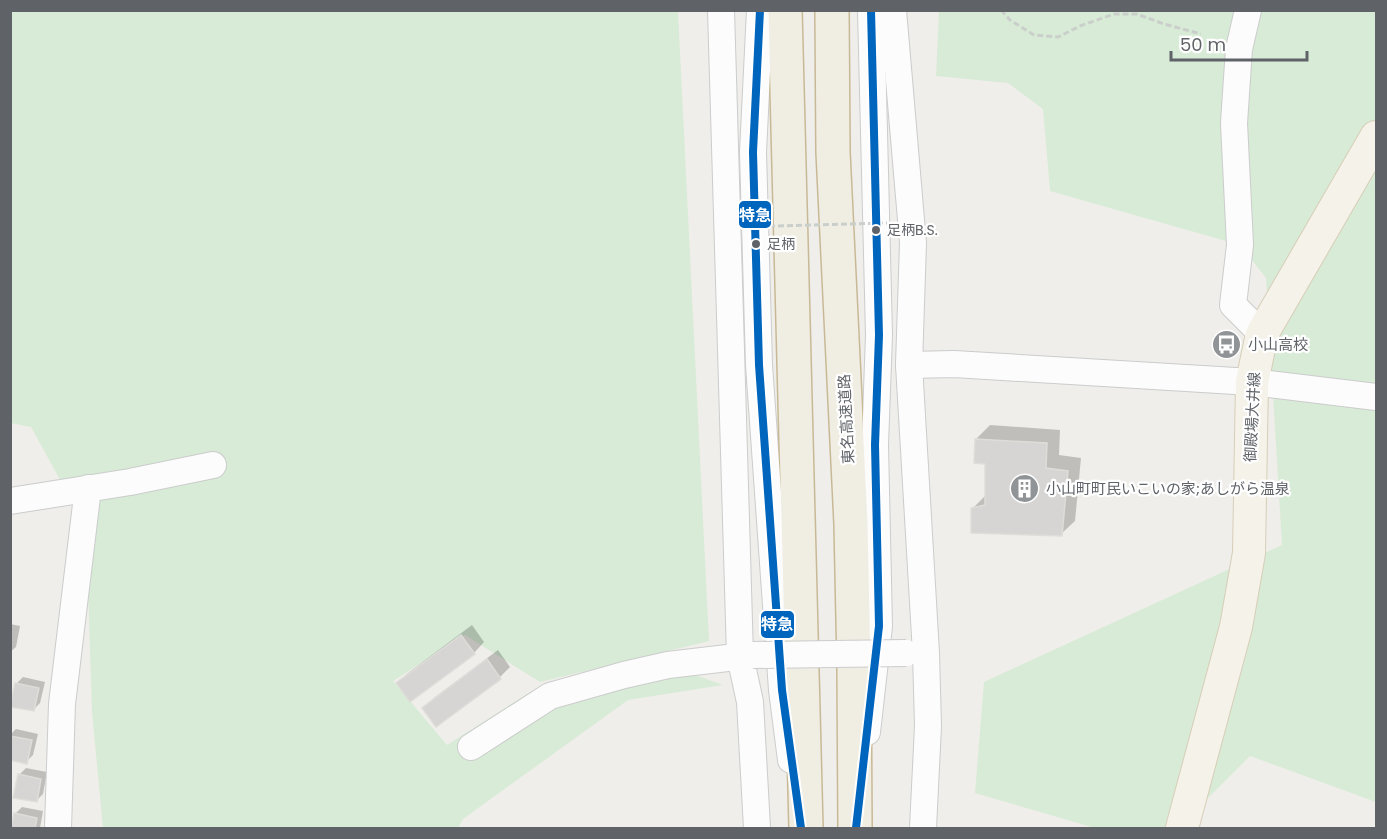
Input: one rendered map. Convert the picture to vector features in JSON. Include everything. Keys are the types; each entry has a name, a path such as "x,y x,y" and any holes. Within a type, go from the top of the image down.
{"highway":[{"path":"785,10 806,828"},
{"name":"東名高速道路","path":"832,10 833,153 851,524 855,679 855,828"}],"main road":[{"name":"御殿場大井線","path":"1182,828 1236,627 1249,553 1252,382 1262,334 1377,137"}],"street":[{"path":"721,10 746,656 757,828"},
{"path":"760,10 753,152 759,365 782,690 801,828"},
{"path":"855,828 879,626 875,446 879,335 871,10"},
{"path":"893,10 913,243 909,365 916,653 928,726 923,828"},
{"path":"1248,10 1239,49 1234,123 1240,245 1233,306 1262,334"},
{"path":"909,365 954,364 1252,382 1377,397"},
{"path":"10,501 130,482 213,465"},
{"path":"58,828 62,704 88,488"},
{"path":"471,747 550,696 668,665 746,656 916,653"}],"path":[{"path":"1001,10 1010,20 1034,35 1058,37 1080,26 1114,14 1137,14 1201,34"},
{"path":"743,208 743,227 887,223"}],"green space":[{"path":"11,11 678,11 709,641 540,682 465,635 393,681 447,745 527,694 668,665 723,685 628,700 463,819 458,828 103,828 92,712 86,527 31,427 11,423"},
{"path":"939,11 1376,11 1376,802 1250,756 1178,828 1095,828 975,793 984,682 1282,545 1266,278 1240,245 1050,191 1043,109 1008,83 936,76"}],"building":[{"name":"小山町町民いこいの家;あしがら温泉","path":"975,439 1047,443 1046,468 1068,471 1062,536 971,533 971,508 985,505 985,464 974,463"},
{"path":"461,635 475,654 410,702 396,683"},
{"path":"487,659 501,679 436,727 422,708"},
{"path":"15,683 39,688 34,711 10,707"},
{"path":"10,736 32,740 27,764 10,760"},
{"path":"18,774 41,779 37,802 13,798"},
{"path":"14,813 37,818 35,828 11,828"}],"transit line":[{"name":"特急","path":"760,10 753,152 759,365 782,690 801,828"},
{"name":"特急","path":"856,828 879,626 875,445 879,335 871,10"}],"place":[{"name":"足柄B.S.","path":"876,230"},
{"name":"足柄","path":"756,244"},
{"name":"小山高校","path":"1227,344"},
{"name":"小山町町民いこいの家;あしがら温泉","path":"1025,488"}]}
